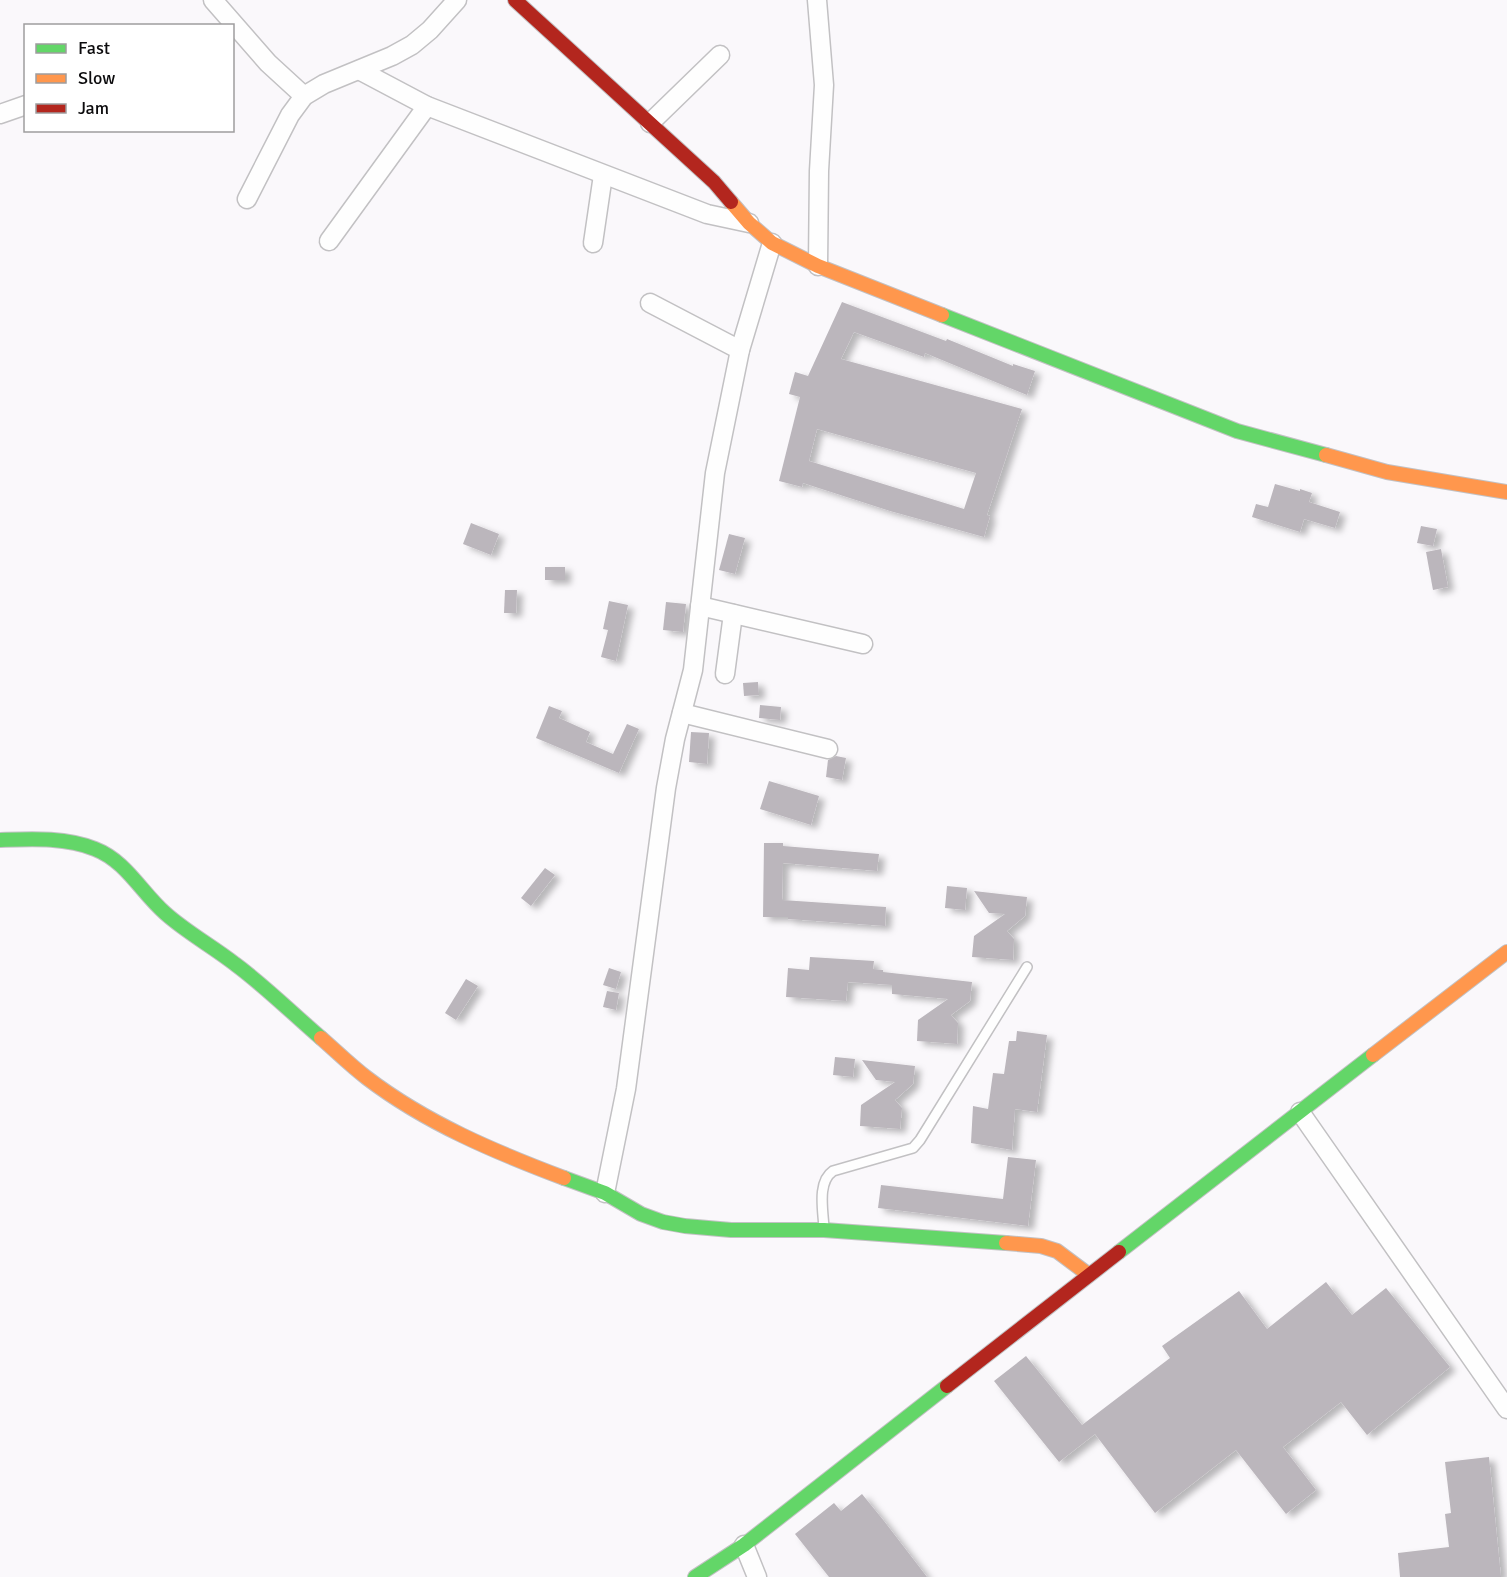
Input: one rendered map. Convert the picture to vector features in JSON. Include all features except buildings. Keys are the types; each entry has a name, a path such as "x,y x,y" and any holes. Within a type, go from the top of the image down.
{"street":[{"path":"213,0 234,24"},
{"path":"247,199 290,115 304,96 324,84 412,45 430,30 457,0"},
{"path":"515,0 714,182 749,223 772,243 818,266 1237,431 1387,472 1507,492"},
{"path":"817,0 824,86 819,171 818,266"},
{"path":"234,24 268,63 304,96"},
{"path":"650,123 720,55"},
{"path":"359,70 427,106 707,214 749,223"},
{"path":"0,114 24,106"},
{"path":"329,241 427,106"},
{"path":"593,243 603,175"},
{"path":"605,1193 626,1089 666,788 693,670 715,473 740,350 772,243"},
{"path":"650,303 740,350"},
{"path":"700,606 863,644"},
{"path":"725,674 733,614"},
{"path":"682,713 828,749"},
{"path":"0,840 32,839 69,842 110,856 165,913 237,966 367,1078 431,1119 500,1154 605,1193 641,1214 663,1222 731,1230 824,1230 1041,1246 1057,1251 1089,1275"},
{"path":"695,1577 744,1545 1507,952"},
{"path":"1300,1112 1507,1409"},
{"path":"744,1545 758,1577"}],"lane":[{"path":"824,1230 823,1183 826,1175 913,1148 1027,967"}],"traffic: fast":[{"path":"942,315 1237,431 1326,455"},
{"path":"0,840 36,839 72,842 106,854 116,861 165,913 246,973 321,1038"},
{"path":"1119,1252 1373,1055"},
{"path":"564,1178 605,1193 641,1214 663,1222 685,1226 731,1230 824,1230 1006,1243"},
{"path":"695,1577 744,1545 947,1386"}],"traffic: slow":[{"path":"731,202 749,223 772,243 818,266 942,315"},
{"path":"1326,455 1387,472 1507,492"},
{"path":"1373,1055 1507,952"},
{"path":"321,1038 367,1078 437,1123 512,1158 564,1178"},
{"path":"1006,1243 1041,1246 1057,1251 1089,1275"}],"traffic: jam":[{"path":"515,0 714,182 731,202"},
{"path":"947,1386 1119,1252"}]}
